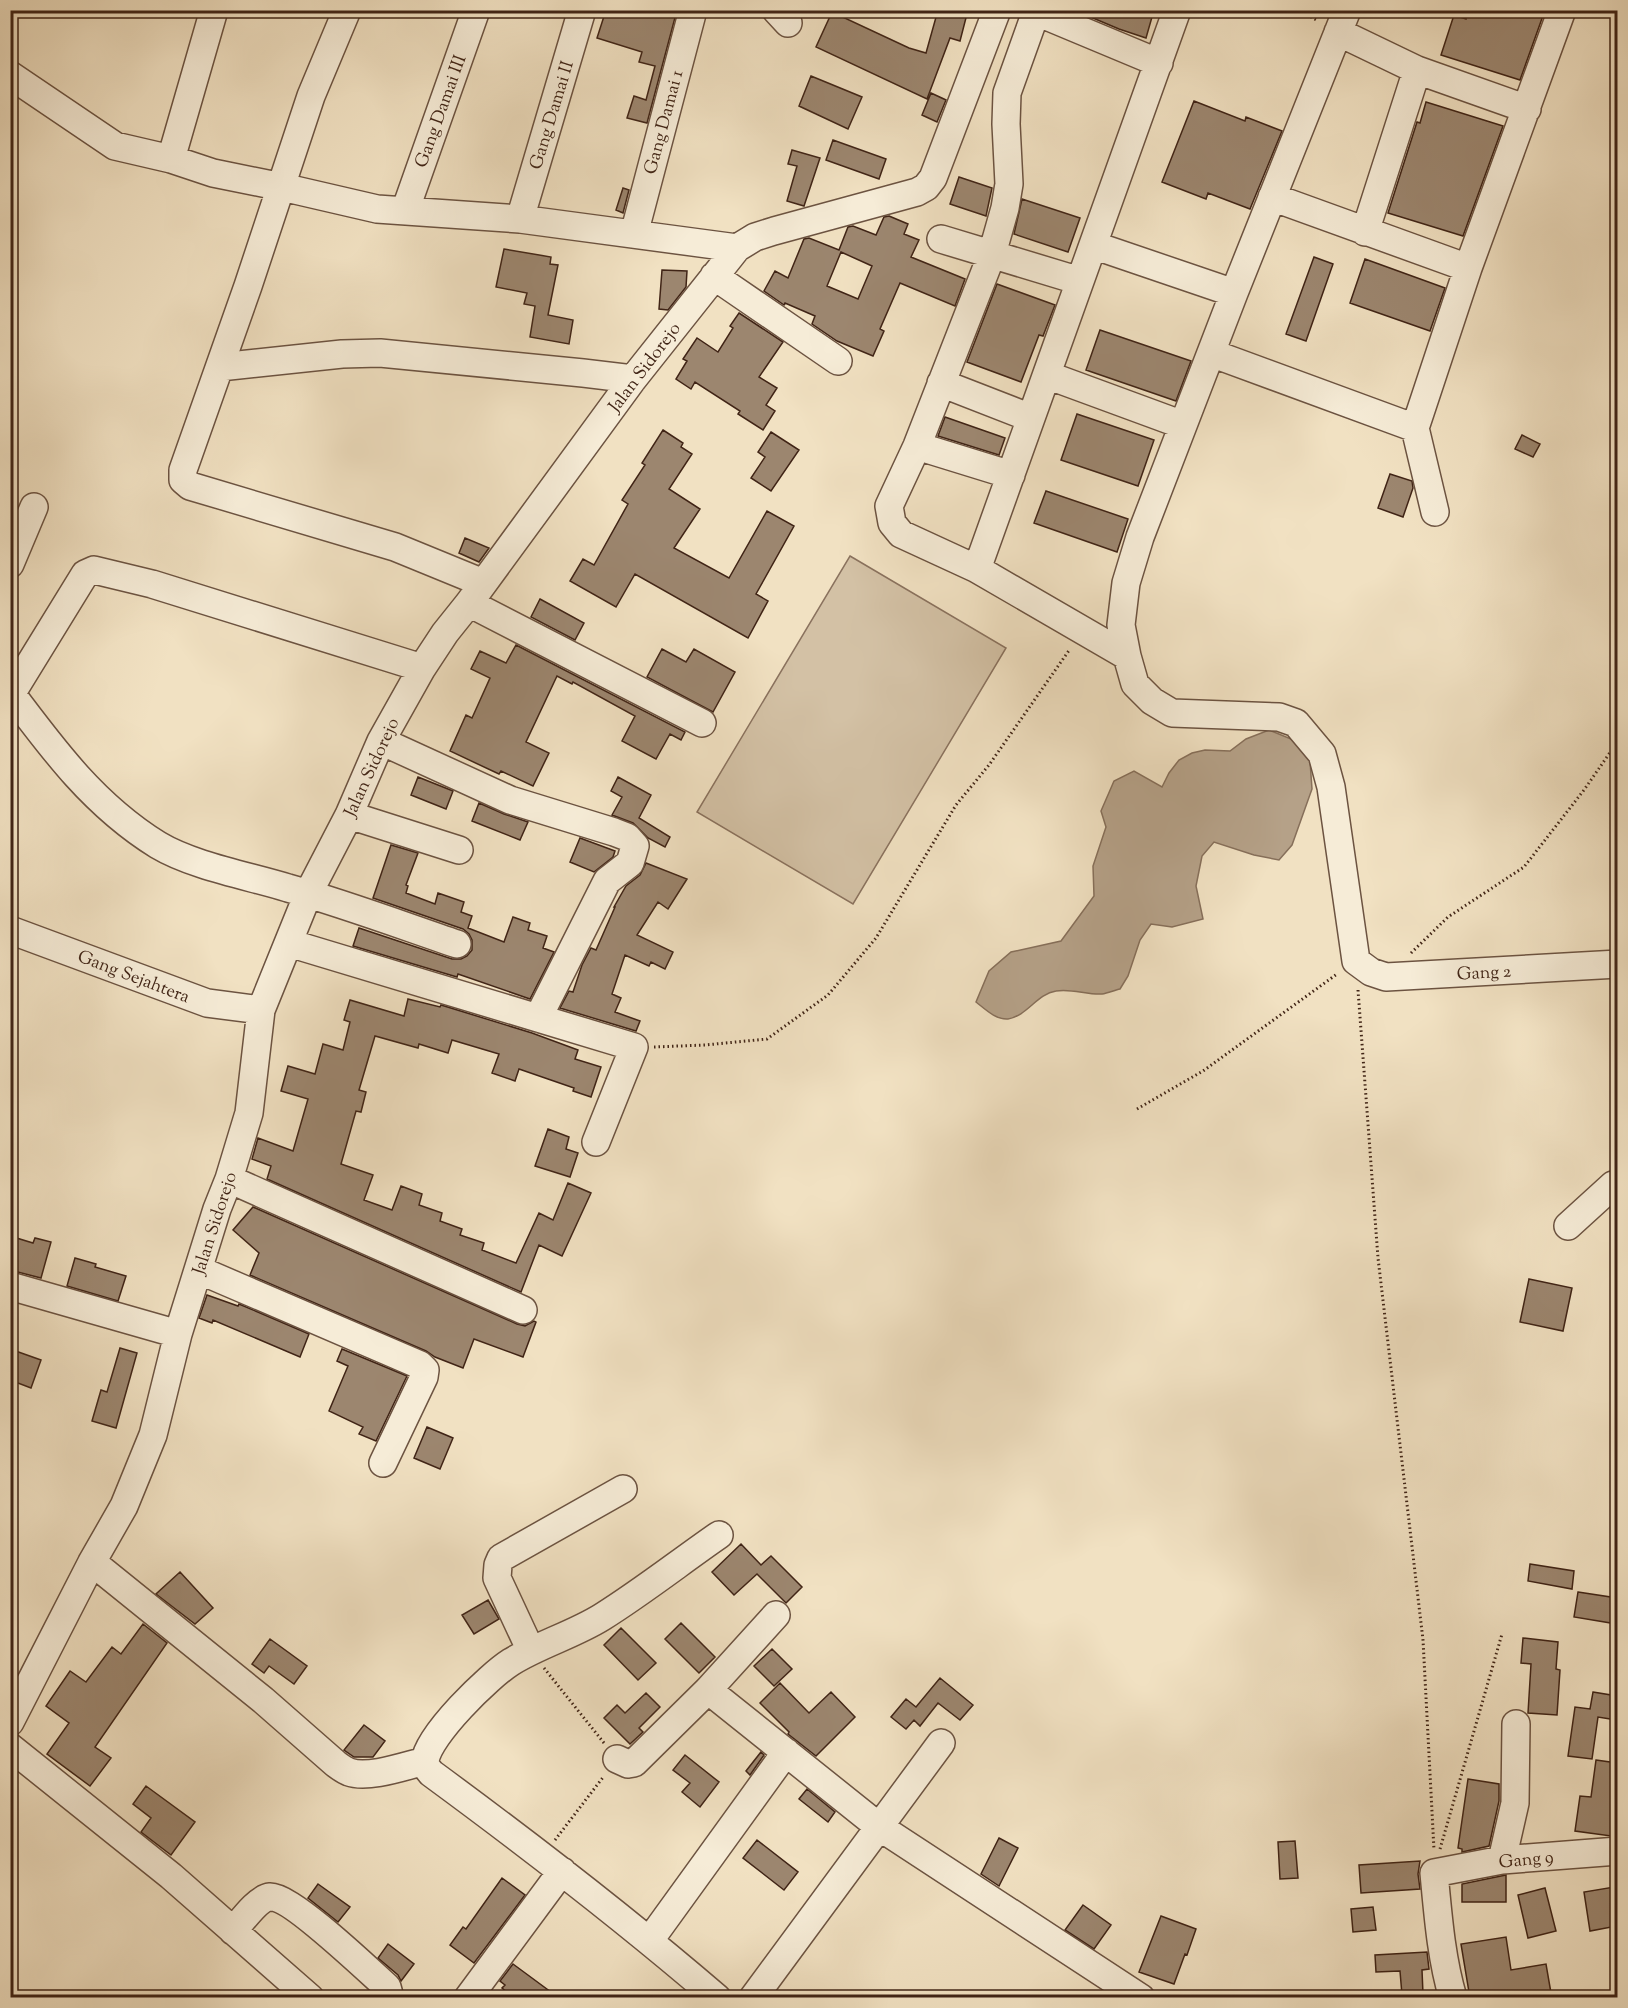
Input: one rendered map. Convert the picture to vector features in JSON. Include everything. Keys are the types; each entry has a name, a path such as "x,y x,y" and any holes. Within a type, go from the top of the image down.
{"street":[{"path":"171,159 214,10"},
{"path":"347,10 311,96 282,187 183,470 183,480 190,486 395,547 702,723"},
{"name":"Gang Damai III","path":"405,211 476,10"},
{"name":"Gang Damai II","path":"520,219 582,10"},
{"name":"Gang Damai 1","path":"634,234 693,10"},
{"name":"Jalan Sidorejo","path":"10,1722 92,1562 124,1506 153,1435 178,1334 249,1113 261,1010 308,894 349,815 381,741 422,668 445,633 633,380 737,248 755,237 917,192 926,187 933,178 997,10"},
{"path":"978,569 1177,10"},
{"path":"1435,512 1415,428 1467,268 1562,10"},
{"path":"1127,656 978,569 901,534 889,516 889,506 917,446 992,254 1009,184 1007,93 1034,11 1158,63"},
{"path":"1386,977 1371,972 1356,961 1331,787 1322,754 1296,723 1279,717 1172,713 1152,701 1135,684 1127,656 1121,625 1126,583 1140,537 1183,425 1342,21 1417,70 1527,109"},
{"path":"1365,232 1417,70"},
{"path":"10,75 115,146 171,159 213,173 377,209 520,219 737,248"},
{"path":"1272,197 1467,268"},
{"path":"942,239 1080,281"},
{"path":"1093,245 1234,293"},
{"path":"714,276 838,361"},
{"path":"220,367 342,354 380,353 560,370 633,380"},
{"path":"1211,353 1415,428"},
{"path":"1047,375 1183,425"},
{"path":"941,383 1031,418"},
{"path":"917,446 1011,475"},
{"path":"10,564 34,507"},
{"path":"422,668 152,584 94,570 85,574 11,694 80,781 138,831 160,846 207,864 308,894 457,944"},
{"path":"381,741 510,800 627,837 635,846 630,863 607,881 538,1018"},
{"path":"349,815 459,850"},
{"name":"Gang Sejahtera","path":"11,929 207,1003 261,1010"},
{"path":"289,943 634,1047 596,1142"},
{"name":"Gang 2","path":"1386,977 1617,964"},
{"path":"229,1179 523,1310"},
{"path":"1568,1226 1616,1185"},
{"path":"199,1270 420,1365 425,1370 424,1377 383,1463"},
{"path":"10,1286 178,1334"},
{"path":"531,1651 497,1578 501,1558 623,1489"},
{"path":"717,1998 650,1940 552,1863 431,1773 425,1761 430,1747 455,1713 509,1663 600,1618 718,1535"},
{"path":"92,1562 348,1772 369,1773 425,1761"},
{"path":"617,1759 628,1764 634,1763 708,1690 776,1616"},
{"path":"708,1690 878,1826 1141,1998"},
{"path":"1502,1860 1515,1803 1516,1724"},
{"path":"753,1998 941,1743"},
{"path":"10,1748 171,1876 310,1998"},
{"path":"650,1940 786,1752"},
{"name":"Gang 9","path":"1434,1870 1502,1860 1617,1848"},
{"path":"468,1998 552,1863"},
{"path":"1434,1870 1439,1926 1454,1998"},
{"path":"233,1931 262,1899 271,1897 284,1900 335,1940 387,1987 390,1998"}],"path":[{"path":"634,1047 705,1045 767,1039 828,995 876,938 956,805 989,765 1082,631"},
{"path":"1386,977 1448,917 1524,867 1584,790 1617,741"},
{"path":"1137,1109 1203,1071 1356,961"},
{"path":"1356,961 1378,1258 1423,1640 1434,1870"},
{"path":"1434,1870 1502,1634"},
{"path":"531,1651 617,1759 552,1863"}],"shaded area":[{"path":"850,556 1006,648 853,904 697,812"},
{"path":"1269,730 1296,741 1310,761 1312,789 1292,845 1279,860 1254,855 1214,842 1202,856 1196,886 1203,919 1172,927 1151,924 1140,940 1128,976 1120,989 1102,994 1056,991 1043,996 1021,1014 1008,1019 995,1016 976,1002 989,971 1011,952 1061,941 1094,896 1093,866 1106,827 1101,811 1114,781 1134,771 1162,787 1179,760 1192,753 1205,750 1230,751 1246,739"}],"building":[{"path":"606,10 677,10 647,123 627,118 634,96 646,100 655,66 639,62 642,52 597,38"},
{"path":"938,10 968,10 960,41 950,38 927,99 816,47 832,12 909,48 926,53"},
{"path":"1074,10 1154,10 1146,38"},
{"path":"1467,10 1545,10 1520,80 1441,55 1454,15 1466,19"},
{"path":"811,76 862,97 848,129 799,106"},
{"path":"931,93 946,100 937,122 922,115"},
{"path":"1194,101 1245,121 1246,117 1282,131 1250,209 1208,193 1206,199 1162,182"},
{"path":"1426,102 1503,126 1463,236 1388,213 1417,122 1420,123"},
{"path":"833,140 886,159 879,179 826,160"},
{"path":"792,150 820,158 804,206 787,201 797,166 788,164"},
{"path":"959,177 992,188 986,216 950,204"},
{"path":"623,188 629,190 623,213 616,210"},
{"path":"1022,199 1080,218 1068,252 1014,234"},
{"path":"889,216 908,224 904,234 919,240 911,257 965,279 955,306 900,283 880,329 884,331 873,356 837,341 812,324 815,316 785,303 784,305 764,291 775,271 788,278 804,239 809,238 839,250 848,227 853,226 876,235 884,217","holes":["841,252 872,266 858,299 827,286"]},
{"path":"504,249 551,257 550,264 558,265 548,315 573,320 569,344 530,337 535,306 524,304 527,293 496,287"},
{"path":"1314,257 1333,264 1306,341 1286,334"},
{"path":"1365,259 1445,288 1430,331 1350,303"},
{"path":"662,270 687,271 686,287 668,310 659,309"},
{"path":"997,284 1055,305 1043,336 1039,335 1021,382 967,362"},
{"path":"739,313 783,342 759,377 777,388 766,405 775,411 763,430 738,414 740,411 695,382 691,389 676,379 687,361 683,359 697,338 718,352 733,328 730,326"},
{"path":"1100,330 1191,361 1176,401 1086,370"},
{"path":"1077,414 1154,440 1138,486 1061,460"},
{"path":"945,417 1005,438 999,455 938,436"},
{"path":"663,430 683,443 681,447 692,454 669,489 700,509 674,548 729,578 767,511 794,526 756,594 768,601 748,638 635,574 616,607 570,581 583,559 594,565 628,504 622,500 645,465 642,463"},
{"path":"771,432 799,450 771,491 751,478 765,457 758,452"},
{"path":"1522,435 1540,444 1533,457 1515,449"},
{"path":"1390,474 1412,481 1413,488 1403,517 1378,508"},
{"path":"1046,491 1128,519 1117,552 1034,523"},
{"path":"465,538 489,548 479,562 459,553"},
{"path":"540,599 584,623 575,640 531,617"},
{"path":"516,645 685,732 681,740 670,734 656,759 622,741 635,716 573,682 572,684 557,676 526,742 549,753 533,786 501,771 499,774 450,751 466,715 472,718 490,678 471,669 480,651 506,663"},
{"path":"662,649 686,662 694,649 735,672 713,712 647,677"},
{"path":"418,777 453,791 446,809 411,795"},
{"path":"618,777 651,795 639,818 670,837 665,847 648,838 633,823 612,815 622,797 611,791"},
{"path":"479,803 528,822 520,840 472,821"},
{"path":"580,838 615,851 613,857 594,872 570,862"},
{"path":"391,845 418,853 406,885 408,886 406,893 435,904 438,893 464,902 461,912 472,916 468,928 504,942 513,917 530,923 528,930 547,936 543,948 554,952 530,999 458,974 457,977 353,946 359,928 452,959 461,959 472,950 472,940 463,929 373,898"},
{"path":"646,863 687,879 668,909 658,902 637,935 673,952 665,969 651,962 649,966 625,955 612,994 621,998 615,1012 640,1021 636,1031 560,1008 569,991 573,992 582,965 591,948 596,950 614,907 626,886 640,875"},
{"path":"408,999 440,1007 441,1005 532,1033 578,1050 575,1059 601,1067 591,1097 573,1091 574,1088 519,1069 515,1081 492,1073 499,1054 452,1040 448,1053 419,1044 418,1048 375,1036 359,1090 366,1092 361,1112 356,1111 341,1164 373,1175 364,1200 392,1210 401,1186 422,1194 419,1205 442,1213 440,1221 462,1229 460,1235 484,1243 482,1250 516,1263 539,1213 553,1220 568,1183 591,1193 562,1256 539,1245 521,1292 267,1179 271,1166 252,1159 258,1138 293,1151 308,1099 281,1091 288,1066 315,1074 323,1044 343,1050 350,1022 344,1020 350,1000 404,1016"},
{"path":"548,1129 569,1137 566,1149 578,1153 570,1177 535,1166"},
{"path":"253,1207 517,1324 525,1326 536,1322 523,1357 474,1339 463,1368 250,1275 259,1253 233,1230"},
{"path":"10,1236 33,1243 35,1238 51,1242 41,1278 10,1270"},
{"path":"75,1258 96,1264 95,1267 126,1276 118,1301 67,1286"},
{"path":"1529,1279 1572,1288 1563,1331 1520,1322"},
{"path":"207,1295 238,1306 239,1304 309,1334 300,1357 213,1320 212,1323 199,1318"},
{"path":"120,1348 137,1353 116,1428 92,1421 101,1390 107,1392"},
{"path":"10,1349 41,1360 31,1388 10,1380"},
{"path":"342,1349 407,1376 376,1441 359,1434 363,1427 329,1411 348,1366 337,1361"},
{"path":"427,1427 453,1438 440,1469 414,1458"},
{"path":"741,1544 761,1565 771,1556 802,1587 786,1603 757,1574 734,1595 712,1572"},
{"path":"1530,1564 1574,1571 1572,1589 1528,1581"},
{"path":"180,1572 213,1608 195,1624 156,1594"},
{"path":"1578,1592 1617,1598 1617,1624 1574,1617"},
{"path":"488,1600 499,1619 474,1634 462,1615"},
{"path":"681,1623 715,1657 699,1673 665,1639"},
{"path":"143,1624 167,1643 95,1747 111,1758 90,1786 47,1754 69,1723 46,1706 70,1671 86,1682 112,1647 121,1654"},
{"path":"621,1628 656,1663 638,1680 604,1645"},
{"path":"1523,1638 1558,1642 1556,1669 1560,1670 1557,1715 1528,1713 1531,1664 1521,1663"},
{"path":"270,1639 307,1666 294,1684 269,1666 264,1673 252,1664"},
{"path":"772,1649 792,1669 774,1686 754,1666"},
{"path":"940,1678 973,1705 960,1720 938,1703 920,1726 914,1720 906,1729 891,1717 906,1699 916,1707"},
{"path":"780,1683 809,1713 831,1692 855,1717 816,1756 788,1734 789,1732 760,1703"},
{"path":"1593,1692 1617,1696 1617,1720 1598,1717 1592,1759 1568,1756 1575,1707 1590,1709"},
{"path":"646,1693 660,1707 639,1728 643,1732 630,1744 604,1718 617,1705 625,1713"},
{"path":"364,1725 385,1741 373,1757 354,1757 344,1750"},
{"path":"761,1752 764,1755 750,1775 746,1771"},
{"path":"685,1755 719,1782 700,1807 682,1792 690,1783 673,1770"},
{"path":"1596,1760 1617,1763 1617,1785 1611,1836 1575,1831 1580,1796 1591,1797"},
{"path":"1468,1779 1499,1784 1499,1801 1489,1846 1462,1852 1462,1849 1458,1848"},
{"path":"146,1786 195,1822 171,1855 141,1832 151,1818 133,1804"},
{"path":"807,1789 835,1812 828,1822 799,1799"},
{"path":"999,1838 1018,1848 999,1886 981,1874"},
{"path":"757,1840 798,1872 784,1890 743,1858"},
{"path":"1295,1841 1298,1878 1280,1879 1278,1842"},
{"path":"1420,1861 1418,1874 1420,1889 1361,1893 1359,1865"},
{"path":"1506,1875 1506,1902 1462,1902 1462,1884"},
{"path":"502,1878 525,1895 474,1963 450,1945 463,1927 466,1929"},
{"path":"318,1884 350,1907 338,1922 308,1898"},
{"path":"1614,1887 1617,1926 1590,1931 1584,1892"},
{"path":"1545,1888 1556,1931 1528,1938 1518,1895"},
{"path":"1083,1905 1111,1925 1094,1949 1065,1930"},
{"path":"1373,1907 1376,1930 1353,1932 1351,1909"},
{"path":"1161,1916 1196,1929 1174,1984 1139,1972"},
{"path":"1506,1937 1511,1970 1546,1964 1551,1993 1526,1998 1470,1998 1461,1944"},
{"path":"388,1944 414,1964 401,1981 398,1975 378,1958"},
{"path":"1427,1952 1429,1969 1422,1970 1423,1994 1402,1995 1400,1971 1376,1972 1375,1955"},
{"path":"513,1964 559,1998 514,1998 502,1988 505,1985 500,1981"}]}
